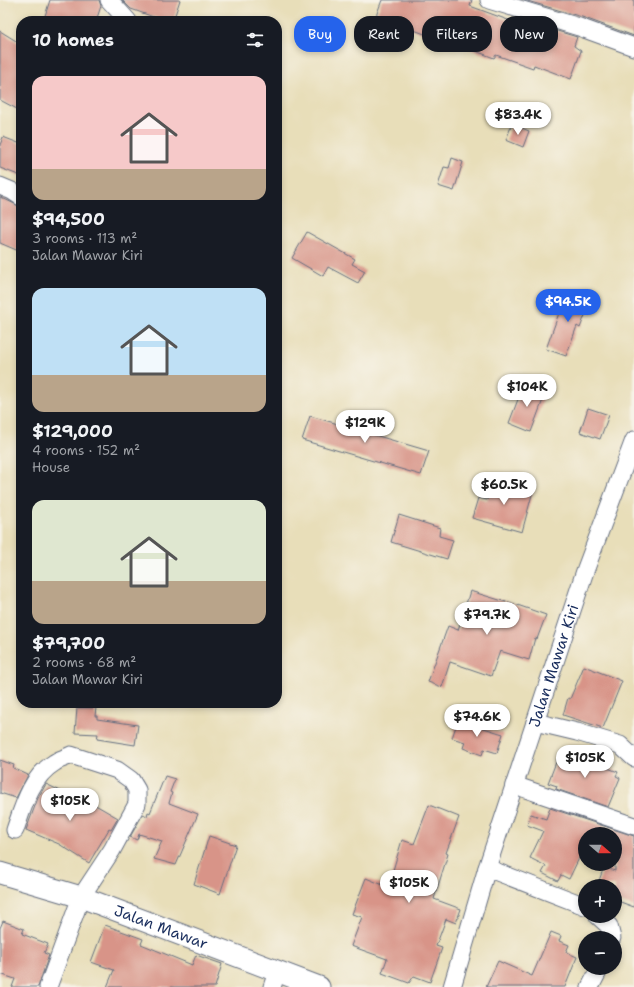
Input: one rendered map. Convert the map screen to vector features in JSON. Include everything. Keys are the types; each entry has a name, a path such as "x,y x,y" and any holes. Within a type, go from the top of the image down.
{"street":[{"path":"108,0 123,16"},
{"path":"489,0 579,27 634,47"},
{"path":"0,186 16,194"},
{"name":"Jalan Mawar Kiri","path":"452,987 487,868 514,785 585,572 634,440"},
{"path":"535,722 577,732 620,745 634,758"},
{"path":"14,830 26,799 40,776 54,763 71,755 117,770 131,780 137,790 137,804 112,850 81,897 48,987"},
{"path":"514,785 634,826"},
{"path":"487,868 578,903"},
{"name":"Jalan Mawar","path":"0,873 81,897 275,980 319,987"},
{"path":"590,987 596,975"}],"building":[{"path":"50,0 99,0 101,6 98,16 45,16"},
{"path":"122,0 180,0 175,16 151,16 131,9"},
{"path":"382,0 472,0 470,6 500,17 500,52 558,52 558,31 577,37 574,46 581,51 571,79 534,65 533,68 496,55 494,58 478,52 492,52 492,16 422,16 422,33 414,30 414,16 376,16"},
{"path":"524,0 634,0 634,36 582,17"},
{"path":"0,31 16,41 16,108 0,100"},
{"path":"512,124 529,131 523,147 506,140"},
{"path":"3,137 16,142 16,174 0,168 0,145"},
{"path":"452,158 463,162 454,191 438,186 444,167 449,168"},
{"path":"0,197 16,205 16,250 0,243"},
{"path":"307,232 355,259 352,264 365,271 358,283 328,267 323,276 292,258"},
{"path":"567,291 591,300 580,328 577,326 566,356 546,349"},
{"path":"525,381 537,385 534,393 544,397 531,432 509,423"},
{"path":"588,408 609,415 600,439 580,432"},
{"path":"310,416 345,426 348,417 374,425 371,434 429,451 421,475 302,440"},
{"path":"492,480 533,491 522,532 472,518 478,498 487,500"},
{"path":"399,515 440,528 439,536 453,540 447,559 391,542"},
{"path":"470,591 506,601 546,615 537,639 535,638 529,660 500,651 491,676 450,662 442,687 428,682 448,626 458,630"},
{"path":"584,666 622,681 603,728 563,715 568,698 570,699"},
{"path":"77,708 96,708 95,716 97,716 97,719 138,725 135,745 97,739 98,734 75,733"},
{"path":"458,720 503,734 497,753 484,749 482,755 463,748 465,742 452,738"},
{"path":"566,752 618,772 616,776 620,778 608,807 556,789 557,786 548,783 558,757 564,758"},
{"path":"0,760 14,765 13,768 28,775 16,798 0,793"},
{"path":"165,776 175,779 170,792 172,793 169,803 198,814 176,865 154,859 162,841 139,834 137,840 130,837 143,814 147,816 148,812 150,813"},
{"path":"46,784 83,802 85,799 118,818 111,830 109,829 89,863 59,844 26,830 38,798"},
{"path":"429,805 459,817 446,853 448,854 434,899 461,909 456,923 446,919 436,946 442,948 430,982 414,976 409,983 382,973 387,959 351,946 362,917 352,914 366,878 388,887 402,840 414,844"},
{"path":"550,808 607,827 578,827 578,860 569,879 561,875 558,881 542,873 546,866 530,858 543,831 527,825 531,814 546,819"},
{"path":"622,832 634,836 634,907 622,903 622,879 600,879 603,871 622,871"},
{"path":"209,836 236,845 220,894 194,884"},
{"path":"3,921 24,929 22,934 48,944 44,953 49,955 38,987 12,987 15,979 0,974 0,928"},
{"path":"105,925 143,939 141,944 192,965 196,955 222,964 215,987 107,987 114,970 91,962"},
{"path":"551,932 561,936 559,941 569,945 566,952 577,957 565,987 486,987 498,961 532,976"}]}
